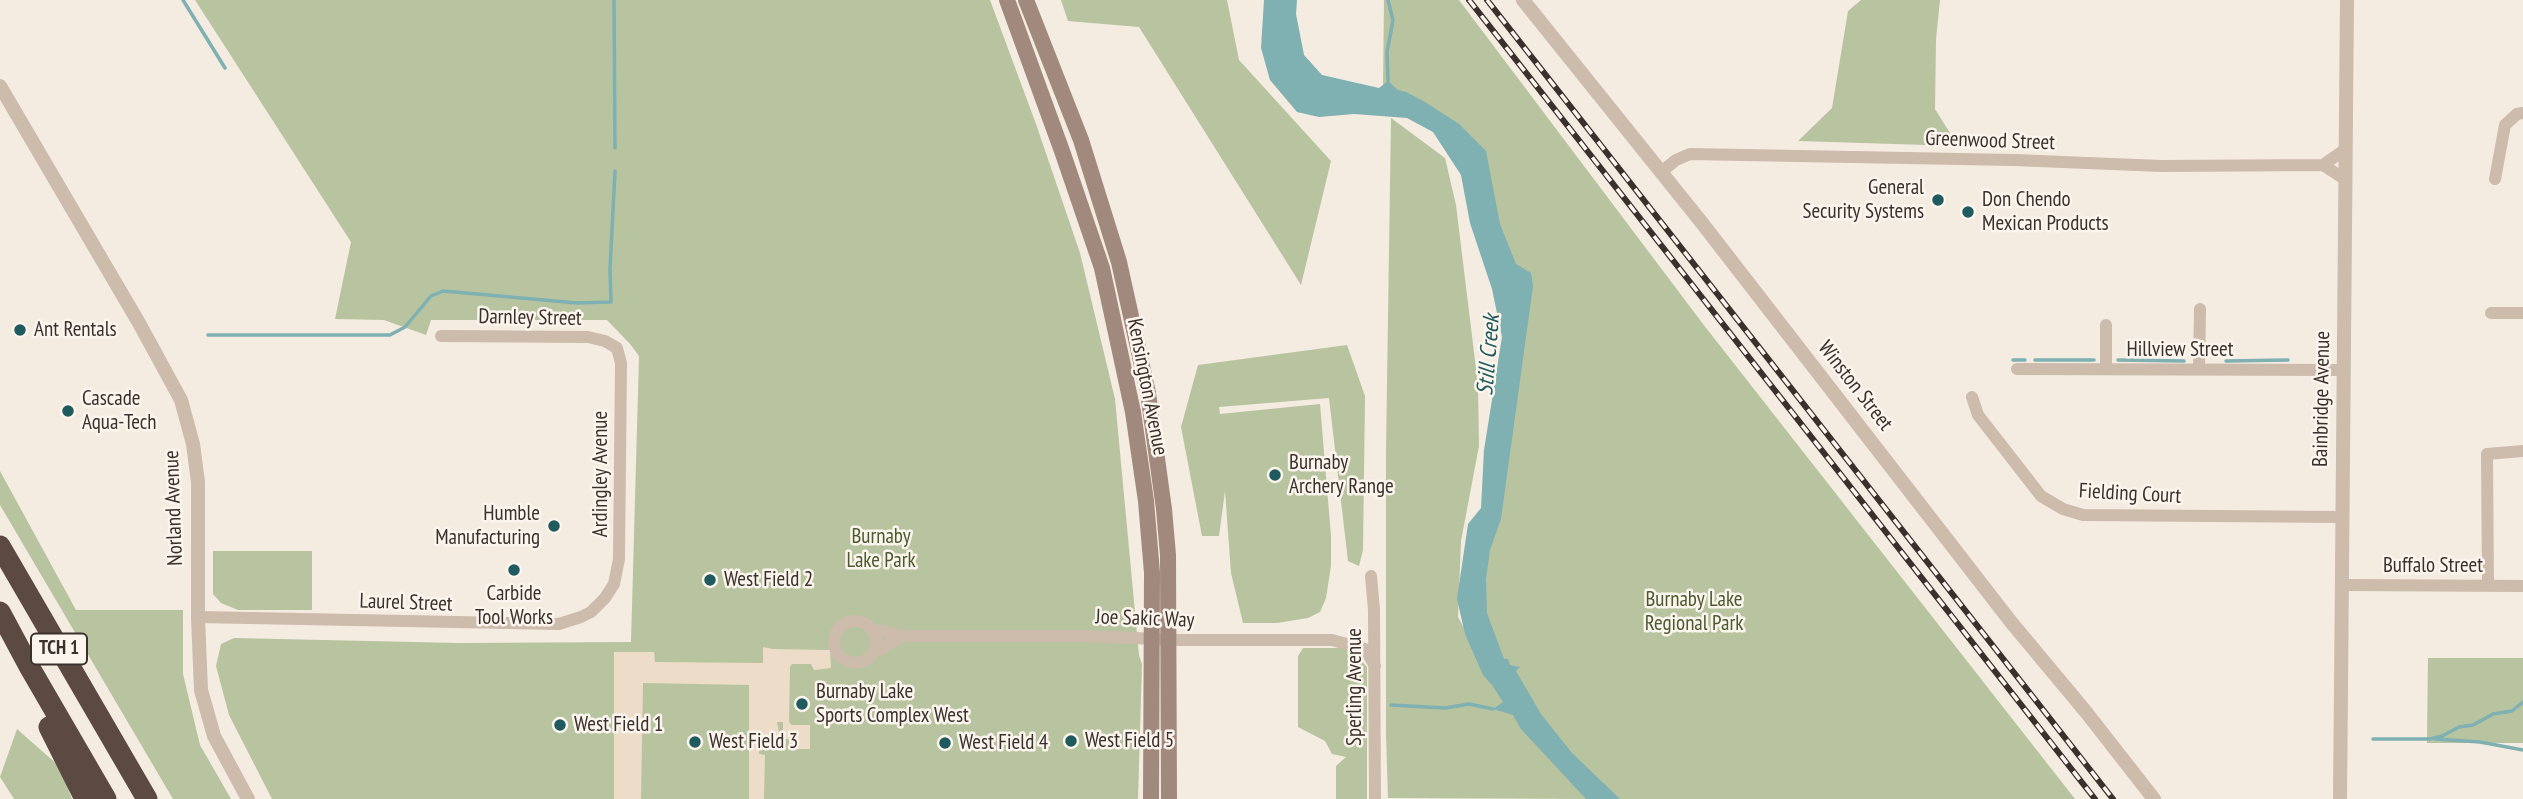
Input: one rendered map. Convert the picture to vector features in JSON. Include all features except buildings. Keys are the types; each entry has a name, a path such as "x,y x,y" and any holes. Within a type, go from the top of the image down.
{"highway":[{"name":"TCH 1","path":"0,546 147,799"},
{"name":"TCH 1","path":"0,611 106,799"},
{"path":"30,668 48,724 85,799"}],"main road":[{"name":"Kensington Avenue","path":"1007,0 1102,268 1133,412 1146,501 1152,573 1151,799"},
{"name":"Kensington Avenue","path":"1026,0 1085,152 1119,262 1146,379 1164,509 1169,640 1169,799"}],"street":[{"name":"Winston Street","path":"1523,0 1661,172 2011,622 2154,799"},
{"name":"Bainbridge Avenue","path":"2340,799 2347,0"},
{"name":"Norland Avenue","path":"0,86 181,400 193,444 198,482 199,675 203,704 221,753 248,799"},
{"path":"2495,179 2505,125 2517,114 2523,113"},
{"path":"2346,149 2323,165 2346,180"},
{"name":"Greenwood Street","path":"1661,172 1676,160 1690,154 2014,160 2161,166 2323,165"},
{"path":"2199,369 2200,309"},
{"path":"2490,313 2523,313"},
{"path":"2106,325 2106,369"},
{"name":"Darnley Street","path":"441,335 589,337 605,341 617,348"},
{"name":"Ardingley Avenue","path":"605,598 614,584 619,559 621,362 617,348"},
{"name":"Hillview Street","path":"2017,369 2343,370"},
{"name":"Fielding Court","path":"1972,397 1978,415 2041,496 2063,509 2083,516 2342,517"},
{"path":"2488,586 2487,454 2523,451"},
{"name":"Sperling Avenue","path":"1371,576 1375,666 1375,799"},
{"name":"Buffalo Street","path":"2342,585 2523,586"},
{"name":"Laurel Street","path":"198,617 559,624 581,617 605,598"},
{"name":"Joe Sakic Way","path":"902,635 864,661 851,663 839,655 834,643 838,630 849,622 863,622 871,629 902,635 1332,640 1365,649 1375,666"},
{"path":"871,629 876,641 873,653"}],"green space":[{"name":"Burnaby Lake Park","path":"195,0 990,0 1080,253 1115,399 1142,664 1138,799 272,799 229,715 216,666 221,644 234,638 458,643 631,642 639,356 607,320 431,320 426,335 384,320 335,319 351,242"},
{"path":"1061,0 1227,0 1239,60 1331,161 1301,285 1139,27 1068,21"},
{"name":"Burnaby Lake Regional Park","path":"1384,0 1459,0 1703,324 2075,799 1613,799 1555,739 1485,637 1482,564 1524,299 1470,142 1383,85"},
{"path":"1861,0 1940,0 1936,39 1935,109 1958,146 1798,141 1832,108 1848,11"},
{"path":"1391,118 1445,158 1456,205 1478,385 1479,446 1461,541 1458,617 1497,689 1587,799 1388,798 1386,450"},
{"path":"1347,345 1365,396 1363,550 1359,566 1348,561 1329,398 1219,407 1220,414 1320,404 1331,536 1331,566 1326,598 1320,612 1308,618 1277,623 1243,623 1231,573 1225,491 1219,536 1202,536 1181,427 1198,365"},
{"path":"0,471 76,610 183,610 183,674 200,745 231,799 173,799 0,505"},
{"path":"213,551 312,551 312,610 238,610 221,603 213,594"},
{"path":"1303,648 1352,650 1367,667 1367,799 1336,799 1336,766 1346,757 1332,754 1325,741 1298,727 1298,656"},
{"path":"2428,658 2523,658 2523,743 2427,743"},
{"path":"17,729 59,766 72,799 14,799 0,777"}],"shaded area":[{"path":"763,647 830,650 831,668 814,670 811,664 792,664 790,667 789,722 792,725 810,725 810,749 789,749 789,739 783,739 783,722 777,722 781,742 759,742 759,754 765,755 764,799 749,799 749,685 643,683 641,799 614,799 614,652 654,652 655,662 763,663"}],"water":[{"path":"1264,0 1297,0 1296,14 1304,55 1322,75 1379,88 1388,81 1398,90 1425,102 1459,124 1486,151 1500,224 1516,264 1531,273 1533,286 1501,519 1490,550 1486,579 1487,613 1504,659 1508,659 1510,665 1520,667 1516,671 1541,714 1572,753 1620,799 1586,799 1521,729 1513,715 1493,709 1503,702 1483,675 1465,634 1457,599 1468,524 1481,508 1484,450 1502,337 1492,289 1470,223 1461,175 1433,132 1407,118 1354,114 1319,117 1297,112 1270,80 1261,48"}],"waterway":[{"path":"183,0 225,68"},
{"path":"614,0 615,148"},
{"path":"1388,0 1393,20 1387,52 1388,81"},
{"path":"208,335 390,335 405,327 431,296 443,291 577,303 611,302 615,171"},
{"path":"2013,360 2025,360"},
{"path":"2035,360 2094,360"},
{"path":"2118,360 2184,361"},
{"path":"2226,361 2288,360"},
{"path":"2373,739 2430,739 2459,727 2473,725 2493,714 2512,711 2523,702"},
{"path":"1391,705 1445,708 1469,704 1493,709"},
{"path":"2435,739 2480,742 2523,750"}],"railway":[{"path":"1469,0 2095,799"},
{"path":"1487,0 2113,799"}],"place":[{"name":"General Security Systems","path":"1938,200"},
{"name":"Don Chendo Mexican Products","path":"1968,212"},
{"name":"Ant Rentals","path":"20,330"},
{"name":"Cascade Aqua-Tech","path":"68,411"},
{"name":"Burnaby Archery Range","path":"1275,475"},
{"name":"Humble Manufacturing","path":"554,526"},
{"name":"Carbide Tool Works","path":"514,570"},
{"name":"West Field 2","path":"710,580"},
{"name":"Burnaby Lake Sports Complex West","path":"802,704"},
{"name":"West Field 1","path":"560,725"},
{"name":"West Field 5","path":"1071,741"},
{"name":"West Field 3","path":"695,742"},
{"name":"West Field 4","path":"945,743"}],"water label":[{"name":"Still Creek","path":"1489,355"}]}
